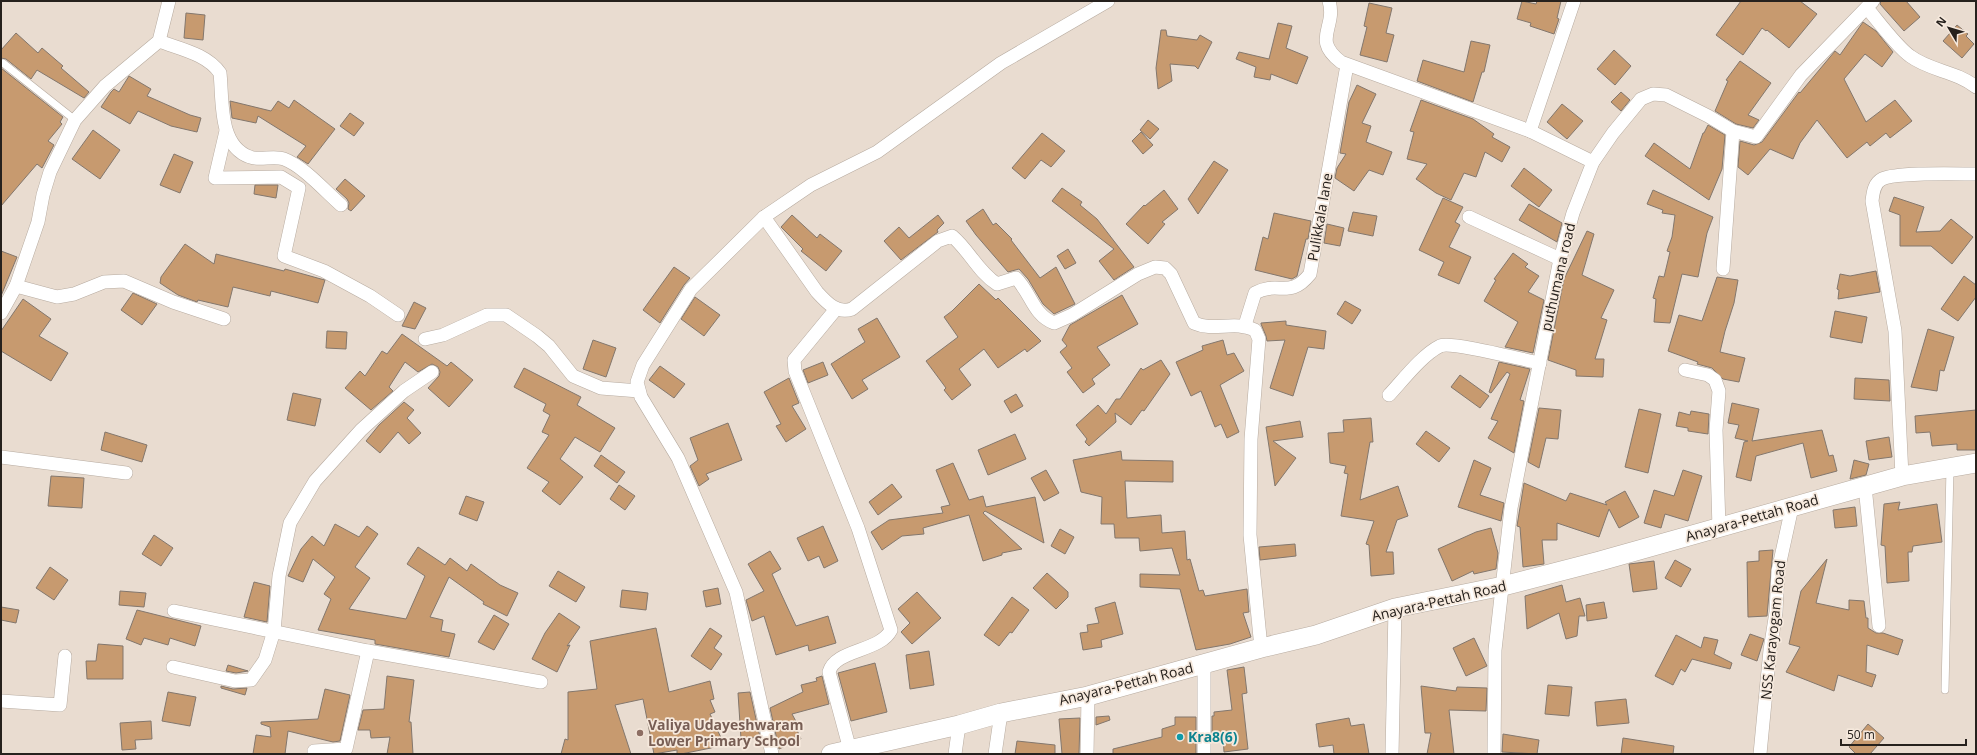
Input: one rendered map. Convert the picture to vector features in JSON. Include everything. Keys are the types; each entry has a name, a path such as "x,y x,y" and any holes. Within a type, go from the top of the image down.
{"main road":[{"name":"Anayara-Pettah Road","path":"841,752 959,725 1001,713 1088,696 1261,648 1316,635 1396,608 1503,586 1600,562 1902,476 1976,463"}],"street":[{"path":"1,314 16,286 38,222 43,195 50,172 75,120 105,86 160,41 169,1"},
{"path":"772,754 736,592 678,458 641,397 637,382 643,365 691,290 764,217 810,185 877,152 1001,63 1108,1"},
{"path":"1329,1 1331,8 1326,41 1329,53 1347,65 1530,131 1593,162"},
{"path":"1530,131 1574,1"},
{"path":"1870,4 1909,56 1928,66 1968,80 1976,87"},
{"name":"puthumana road","path":"1494,754 1495,650 1511,508 1560,259 1573,213 1593,162 1612,133 1642,100 1653,94 1666,95 1708,116 1733,131 1756,137 1801,74 1870,4"},
{"path":"160,41 207,59 220,73 226,131 214,178 281,177 298,188 284,256 324,271 370,296 398,315"},
{"name":"Pulikkala lane","path":"1245,325 1255,293 1265,288 1294,288 1302,284 1310,274 1347,65"},
{"path":"226,131 236,148 245,155 252,158 282,158 295,165 341,205"},
{"path":"1723,269 1733,131"},
{"path":"1902,476 1895,331 1872,200 1874,188 1881,179 1895,176 1976,174"},
{"path":"764,217 817,292 826,302 836,309 845,311 852,309 938,241 952,236 959,242 988,279 997,284 1002,284 1016,278 1039,314 1046,320 1054,323 1072,315 1138,274 1155,267 1165,268 1171,274 1194,323 1202,327 1245,325 1255,330 1258,339 1251,439 1250,535 1261,648"},
{"path":"1469,217 1560,259"},
{"path":"16,286 58,297 74,294 104,282 124,281 173,302 224,319"},
{"path":"836,309 794,360 795,371 858,528 891,630 888,636 879,642 838,659 831,665 829,672 841,752"},
{"path":"425,339 443,335 487,315 506,315 549,346 573,376 601,388 639,391"},
{"path":"1389,395 1429,353 1442,345 1457,346 1540,363"},
{"path":"1685,370 1708,375 1715,380 1719,391 1716,430 1719,528"},
{"path":"173,667 235,682 251,680 265,660 274,631 279,576 290,523 315,480 361,430 404,391 432,372"},
{"path":"1,457 126,473"},
{"path":"1865,486 1879,626"},
{"name":"NSS Karayogam Road","path":"1760,754 1770,650 1776,612 1778,571 1792,507"},
{"path":"1392,754 1396,608"},
{"path":"174,611 368,651 541,682"},
{"path":"314,754 314,751 346,749 368,651"},
{"path":"1,701 60,705 65,656"},
{"path":"1204,665 1204,754"},
{"path":"1087,754 1088,696"},
{"path":"995,754 1001,713"},
{"path":"955,754 959,725"}],"lane":[{"path":"3,63 75,120"},
{"path":"1945,690 1950,467"}],"building":[{"path":"1522,1 1536,4 1537,1 1561,1 1557,18 1559,19 1554,34 1530,26 1531,23 1517,19"},
{"path":"1741,1 1800,1 1817,14 1789,48 1767,30 1766,31 1762,28 1743,55 1716,35"},
{"path":"1881,1 1906,1 1920,17 1904,31 1880,4"},
{"path":"1369,3 1392,8 1386,33 1394,35 1387,62 1360,55 1367,27 1364,26"},
{"path":"186,13 205,15 203,40 184,38"},
{"path":"1863,22 1876,31 1893,52 1882,67 1865,54 1844,79 1866,122 1895,100 1912,121 1890,138 1886,133 1870,146 1867,142 1847,158 1817,120 1800,143 1793,159 1770,149 1748,175 1738,167 1740,141 1754,145 1762,142 1799,92 1800,93 1835,51 1840,55"},
{"path":"1278,23 1292,26 1286,48 1308,57 1297,84 1271,74 1270,80 1254,77 1256,67 1236,59 1239,52 1269,59"},
{"path":"1957,25 1968,34 1966,36 1974,44 1962,58 1943,41"},
{"path":"1161,30 1166,30 1167,36 1197,40 1200,35 1212,42 1198,69 1195,66 1170,64 1172,81 1158,89 1156,68"},
{"path":"16,33 38,53 42,48 63,66 61,68 89,92 84,98 37,70 31,79 6,59 1,58 1,50"},
{"path":"1471,41 1490,45 1484,72 1482,72 1473,102 1417,81 1423,60 1464,72"},
{"path":"1614,50 1631,66 1615,85 1597,69"},
{"path":"1740,61 1771,83 1748,115 1759,120 1753,128 1736,124 1715,111 1728,81 1726,80"},
{"path":"1,68 63,117 60,122 62,124 48,141 54,145 42,168 37,164 1,206"},
{"path":"129,76 151,89 147,96 190,115 201,118 197,132 171,126 138,111 130,124 101,107 114,89 119,92"},
{"path":"1357,85 1376,94 1362,123 1371,126 1366,142 1392,152 1383,175 1369,170 1354,191 1335,178 1337,168 1346,154 1340,153 1349,102"},
{"path":"1621,92 1630,100 1621,111 1611,102"},
{"path":"294,100 335,129 308,164 297,157 306,146 258,116 256,123 232,118 230,101 271,111 278,101 289,108"},
{"path":"1421,100 1473,119 1494,134 1492,137 1510,147 1502,162 1485,152 1476,177 1464,173 1451,200 1436,193 1416,179 1427,164 1407,159 1414,132 1410,131"},
{"path":"1562,104 1583,121 1567,139 1547,122"},
{"path":"350,113 364,123 354,136 340,126"},
{"path":"1148,120 1159,129 1150,139 1140,130"},
{"path":"1708,125 1725,135 1722,169 1709,200 1645,156 1654,143 1690,169 1703,133"},
{"path":"93,130 120,150 100,179 72,159"},
{"path":"1141,132 1153,145 1143,154 1132,141"},
{"path":"1042,133 1065,151 1051,167 1041,160 1025,179 1012,168"},
{"path":"174,154 193,162 180,193 160,185"},
{"path":"1214,161 1228,170 1198,214 1188,199"},
{"path":"1524,168 1552,190 1539,207 1511,186"},
{"path":"345,179 365,196 351,211 348,209 349,203 347,199 336,189"},
{"path":"255,185 278,185 276,198 254,194"},
{"path":"1062,188 1082,202 1080,205 1097,219 1134,267 1114,280 1099,261 1114,249 1052,201"},
{"path":"1164,190 1178,209 1162,222 1165,224 1148,244 1126,224 1144,205 1145,206"},
{"path":"1653,190 1713,217 1707,233 1698,277 1682,274 1670,323 1654,322 1656,299 1653,298 1659,276 1664,277 1670,252 1667,251 1672,237 1675,215 1662,213 1663,210 1647,204"},
{"path":"1894,197 1924,207 1916,232 1940,231 1951,219 1973,237 1952,264 1931,246 1900,246 1900,215 1889,211"},
{"path":"1443,198 1463,207 1455,222 1460,225 1449,247 1471,257 1459,284 1438,275 1444,262 1419,250"},
{"path":"1529,204 1562,223 1557,242 1519,220"},
{"path":"983,209 993,225 996,223 1012,239 1011,240 1040,278 1056,267 1075,304 1054,314 1043,304 1028,279 1019,269 1008,272 966,221"},
{"path":"1353,212 1377,216 1373,236 1348,231"},
{"path":"1274,213 1311,221 1308,239 1306,239 1297,276 1292,279 1255,270 1263,237 1268,239"},
{"path":"792,215 817,238 820,234 842,251 826,271 801,251 803,249 781,227"},
{"path":"938,215 944,223 937,230 938,232 901,260 884,241 899,227 909,238"},
{"path":"1327,224 1344,228 1340,246 1324,243"},
{"path":"1587,231 1594,234 1582,275 1614,290 1601,318 1607,320 1595,359 1604,359 1603,377 1576,376 1576,370 1548,360 1564,279"},
{"path":"185,244 214,264 216,254 284,271 285,269 325,280 318,303 271,291 270,296 233,287 228,307 198,300 197,302 178,295 160,283 161,277"},
{"path":"1068,249 1076,263 1065,269 1057,256"},
{"path":"1,251 17,257 1,296"},
{"path":"1513,253 1528,264 1525,267 1539,276 1528,292 1544,300 1533,353 1505,347 1518,322 1484,301 1496,280 1494,279"},
{"path":"674,267 690,278 660,323 643,310"},
{"path":"1876,271 1880,292 1838,299 1839,290 1837,289 1840,274 1850,276"},
{"path":"1964,276 1976,285 1976,297 1958,321 1941,309"},
{"path":"1717,277 1738,280 1734,303 1720,352 1745,358 1739,382 1723,379 1712,368 1697,364 1698,362 1668,351 1679,315 1702,321"},
{"path":"979,284 996,300 998,298 1041,341 1027,352 1025,349 998,368 984,349 959,369 971,385 952,400 944,390 946,388 926,361 958,337 944,317"},
{"path":"133,293 157,304 142,325 121,310"},
{"path":"1122,295 1138,324 1097,347 1110,365 1092,379 1095,384 1083,393 1067,372 1072,368 1060,352 1067,346 1062,340 1070,325"},
{"path":"695,297 720,315 704,336 681,319"},
{"path":"23,299 51,319 39,336 68,353 51,381 1,351 1,331"},
{"path":"1345,301 1361,310 1352,324 1337,314"},
{"path":"414,302 426,308 415,329 402,326"},
{"path":"1835,311 1867,317 1862,343 1830,337"},
{"path":"877,318 900,357 862,380 868,389 852,399 831,364 865,342 858,329"},
{"path":"1286,321 1286,325 1326,331 1324,349 1308,347 1293,396 1270,388 1285,340 1267,341 1261,324"},
{"path":"1928,329 1954,337 1944,371 1940,370 1937,391 1911,387"},
{"path":"327,331 347,332 346,349 326,348"},
{"path":"402,334 447,366 451,362 473,380 449,407 428,388 439,376 440,372 438,367 432,364 418,372 405,362 389,387 393,391 371,410 345,388 360,371 365,376 382,351 387,354"},
{"path":"593,340 616,348 606,377 583,369"},
{"path":"1223,340 1227,355 1234,353 1244,371 1220,385 1239,432 1227,438 1221,424 1215,427 1201,391 1191,396 1176,362 1203,350 1202,346"},
{"path":"1161,360 1170,374 1144,411 1142,410 1131,425 1115,413 1116,422 1089,446 1085,442 1087,439 1076,425 1098,405 1106,414 1116,399 1120,399 1141,368 1143,370"},
{"path":"823,362 828,375 808,383 803,370"},
{"path":"1499,362 1530,369 1520,400 1524,401 1514,453 1488,438 1498,421 1491,419 1510,374 1507,372 1491,393 1489,392"},
{"path":"660,366 685,384 674,398 649,380"},
{"path":"524,368 581,397 577,405 615,428 600,452 575,437 560,459 583,477 560,505 542,491 549,482 527,468 549,435 542,432 550,415 543,411 546,404 514,387"},
{"path":"1460,375 1489,396 1480,408 1451,387"},
{"path":"789,378 799,403 792,406 806,429 786,442 776,426 781,424 764,392"},
{"path":"1855,378 1889,380 1890,401 1854,399"},
{"path":"293,393 321,399 315,426 287,420"},
{"path":"1016,394 1023,406 1011,413 1004,401"},
{"path":"404,402 414,410 407,418 421,433 409,444 398,432 380,453 366,441 379,425"},
{"path":"1732,403 1759,409 1752,441 1822,430 1829,456 1833,455 1837,471 1811,478 1803,443 1756,456 1751,481 1736,477 1744,442 1748,441 1735,438 1739,425 1728,423"},
{"path":"1539,408 1561,410 1558,439 1546,438 1539,468 1528,462"},
{"path":"1639,409 1661,414 1648,473 1625,467"},
{"path":"1976,410 1976,450 1957,450 1957,444 1932,446 1930,432 1916,433 1915,416"},
{"path":"1691,411 1709,414 1708,434 1688,431 1688,428 1676,426 1679,412 1690,415"},
{"path":"1371,418 1373,442 1370,442 1360,500 1398,486 1408,516 1397,520 1386,552 1393,552 1394,574 1371,576 1369,545 1366,544 1374,521 1341,516 1348,474 1344,473 1346,466 1330,463 1328,433 1344,432 1343,420"},
{"path":"1300,421 1303,437 1273,441 1296,458 1275,486 1266,427"},
{"path":"728,423 742,460 706,474 709,479 699,486 690,466 698,460 690,438"},
{"path":"1426,431 1450,448 1439,462 1416,444"},
{"path":"105,432 147,445 142,462 101,450"},
{"path":"1015,434 1026,459 988,475 978,450"},
{"path":"1889,437 1892,457 1869,460 1866,441"},
{"path":"1121,451 1122,460 1173,461 1173,482 1125,481 1127,518 1161,515 1162,533 1185,531 1187,560 1190,559 1199,591 1203,590 1205,596 1247,589 1249,612 1243,613 1251,637 1230,644 1196,650 1180,589 1140,587 1140,574 1180,575 1172,548 1140,551 1139,538 1115,538 1114,524 1101,524 1102,497 1081,492 1073,460"},
{"path":"601,455 625,472 617,483 594,466"},
{"path":"1474,460 1491,468 1480,495 1504,503 1501,521 1458,507"},
{"path":"1854,460 1869,464 1866,475 1850,479"},
{"path":"953,463 969,500 983,496 986,507 1035,497 1044,543 985,511 983,513 1022,549 1002,553 1002,555 983,561 969,515 923,528 924,534 902,536 882,550 871,532 889,520 943,513 941,507 950,505 936,470"},
{"path":"1046,470 1059,493 1044,501 1031,478"},
{"path":"1683,470 1702,476 1688,521 1665,514 1661,528 1644,523 1654,490 1674,496"},
{"path":"51,476 84,478 82,508 48,506"},
{"path":"1524,483 1566,501 1570,493 1607,505 1605,502 1625,491 1639,517 1619,528 1609,509 1599,537 1557,523 1557,540 1542,540 1544,564 1523,567 1520,527 1517,526"},
{"path":"892,484 902,497 878,515 869,502"},
{"path":"619,485 635,496 625,510 610,499"},
{"path":"466,496 484,502 477,521 459,514"},
{"path":"1900,502 1898,510 1937,504 1942,542 1913,546 1912,552 1908,552 1909,581 1887,583 1885,546 1881,545 1884,504"},
{"path":"1855,507 1857,526 1835,528 1833,510"},
{"path":"335,524 359,537 367,526 378,534 355,567 370,578 349,609 406,619 425,576 407,564 418,547 445,565 450,558 467,571 471,564 500,585 518,593 507,616 483,604 484,602 449,577 430,617 443,620 441,631 455,634 449,657 375,644 375,640 318,630 331,599 324,594 335,577 313,559 303,582 288,576 301,549 312,536 324,546"},
{"path":"823,526 838,561 824,568 819,556 808,561 797,538"},
{"path":"1491,528 1498,553 1496,569 1474,574 1473,571 1452,581 1438,549 1476,532"},
{"path":"1060,529 1074,537 1065,554 1051,546"},
{"path":"154,535 173,548 161,566 142,554"},
{"path":"1295,544 1296,556 1260,560 1259,547"},
{"path":"1773,550 1767,616 1748,617 1747,562 1759,561 1759,551"},
{"path":"770,551 781,569 772,574 796,626 828,616 836,643 809,651 808,645 776,655 764,616 752,621 746,600 764,591 748,564"},
{"path":"1827,559 1816,603 1849,610 1849,600 1864,601 1866,618 1868,618 1868,628 1876,633 1883,633 1903,640 1898,655 1867,645 1866,672 1876,675 1872,687 1838,675 1834,691 1786,672 1800,647 1789,644 1801,591"},
{"path":"1675,560 1691,569 1681,587 1665,578"},
{"path":"1654,561 1657,589 1633,592 1629,564"},
{"path":"50,567 68,580 54,600 36,588"},
{"path":"558,571 585,587 576,602 549,586"},
{"path":"1047,573 1068,592 1068,597 1056,609 1033,588"},
{"path":"254,582 270,586 267,622 244,617"},
{"path":"1562,585 1566,602 1580,598 1585,616 1579,616 1577,636 1566,639 1559,613 1527,629 1525,596"},
{"path":"718,588 721,604 706,607 703,591"},
{"path":"622,590 648,593 646,610 620,607"},
{"path":"120,591 146,593 144,607 119,605"},
{"path":"917,592 941,618 912,644 901,632 910,623 898,609"},
{"path":"1012,597 1029,610 1012,633 1010,632 999,646 984,635"},
{"path":"1115,602 1123,634 1101,640 1102,647 1083,650 1080,633 1088,632 1087,625 1099,623 1095,608"},
{"path":"1604,602 1607,618 1587,621 1586,605"},
{"path":"1,607 19,610 16,623 1,620"},
{"path":"137,610 201,626 195,646 170,638 168,645 144,638 141,645 126,639"},
{"path":"559,613 580,627 567,646 570,645 557,672 532,659 545,633"},
{"path":"494,615 509,624 494,650 478,642"},
{"path":"656,628 669,692 710,681 714,699 710,700 715,712 710,714 723,742 711,748 681,754 677,754 677,750 654,754 643,699 615,705 631,754 561,754 565,739 568,740 568,692 597,689 590,641"},
{"path":"710,628 722,636 714,648 722,654 711,670 691,656"},
{"path":"1750,634 1764,639 1757,661 1741,655"},
{"path":"1676,635 1701,648 1704,637 1718,640 1714,654 1732,663 1730,669 1692,659 1685,672 1681,669 1673,685 1655,676"},
{"path":"1474,638 1487,666 1466,676 1453,648"},
{"path":"98,644 123,646 123,679 87,679 86,661 96,661"},
{"path":"929,651 934,685 910,689 906,655"},
{"path":"875,663 887,712 851,721 838,673"},
{"path":"228,665 248,671 236,673 226,671"},
{"path":"1244,667 1247,693 1242,694 1248,749 1224,752 1223,736 1212,737 1212,716 1214,716 1214,712 1232,710 1227,670"},
{"path":"387,676 414,680 409,722 411,722 413,754 387,754 390,737 371,738 370,730 358,730 363,710 384,709"},
{"path":"822,676 829,704 792,714 799,727 796,728 801,739 779,749 770,708 803,692 801,685 817,681 816,678"},
{"path":"1548,685 1572,687 1569,716 1545,714"},
{"path":"221,686 233,689 247,688 245,695 221,688"},
{"path":"1421,686 1456,691 1457,687 1487,688 1486,711 1449,710 1454,754 1427,754 1431,733 1425,733"},
{"path":"325,689 350,695 340,741 333,742 288,731 285,754 253,754 256,735 271,737 270,727 261,724 261,722 318,719"},
{"path":"168,692 196,697 190,726 162,721"},
{"path":"750,692 760,737 741,739 738,693"},
{"path":"1626,699 1629,723 1597,726 1595,702"},
{"path":"1109,716 1110,720 1096,725 1096,717"},
{"name":"Kra8(6)","path":"1175,717 1196,717 1196,754 1113,754 1113,749 1162,737 1162,729 1175,725"},
{"path":"1080,718 1079,754 1062,754 1059,719"},
{"path":"1349,718 1351,726 1364,724 1369,754 1334,754 1333,745 1319,747 1316,724"},
{"path":"151,721 152,739 135,740 136,749 122,750 120,723"},
{"path":"1868,724 1884,738 1870,754 1856,754 1849,747"},
{"path":"1503,734 1539,740 1537,754 1502,752"},
{"path":"1623,738 1674,746 1673,754 1621,754"},
{"path":"1017,741 1055,745 1055,754 1015,754"}],"place":[{"name":"Valiya Udayeshwaram Lower Primary School","path":"640,733"},
{"name":"Kra8(6)","path":"1180,737"}]}
